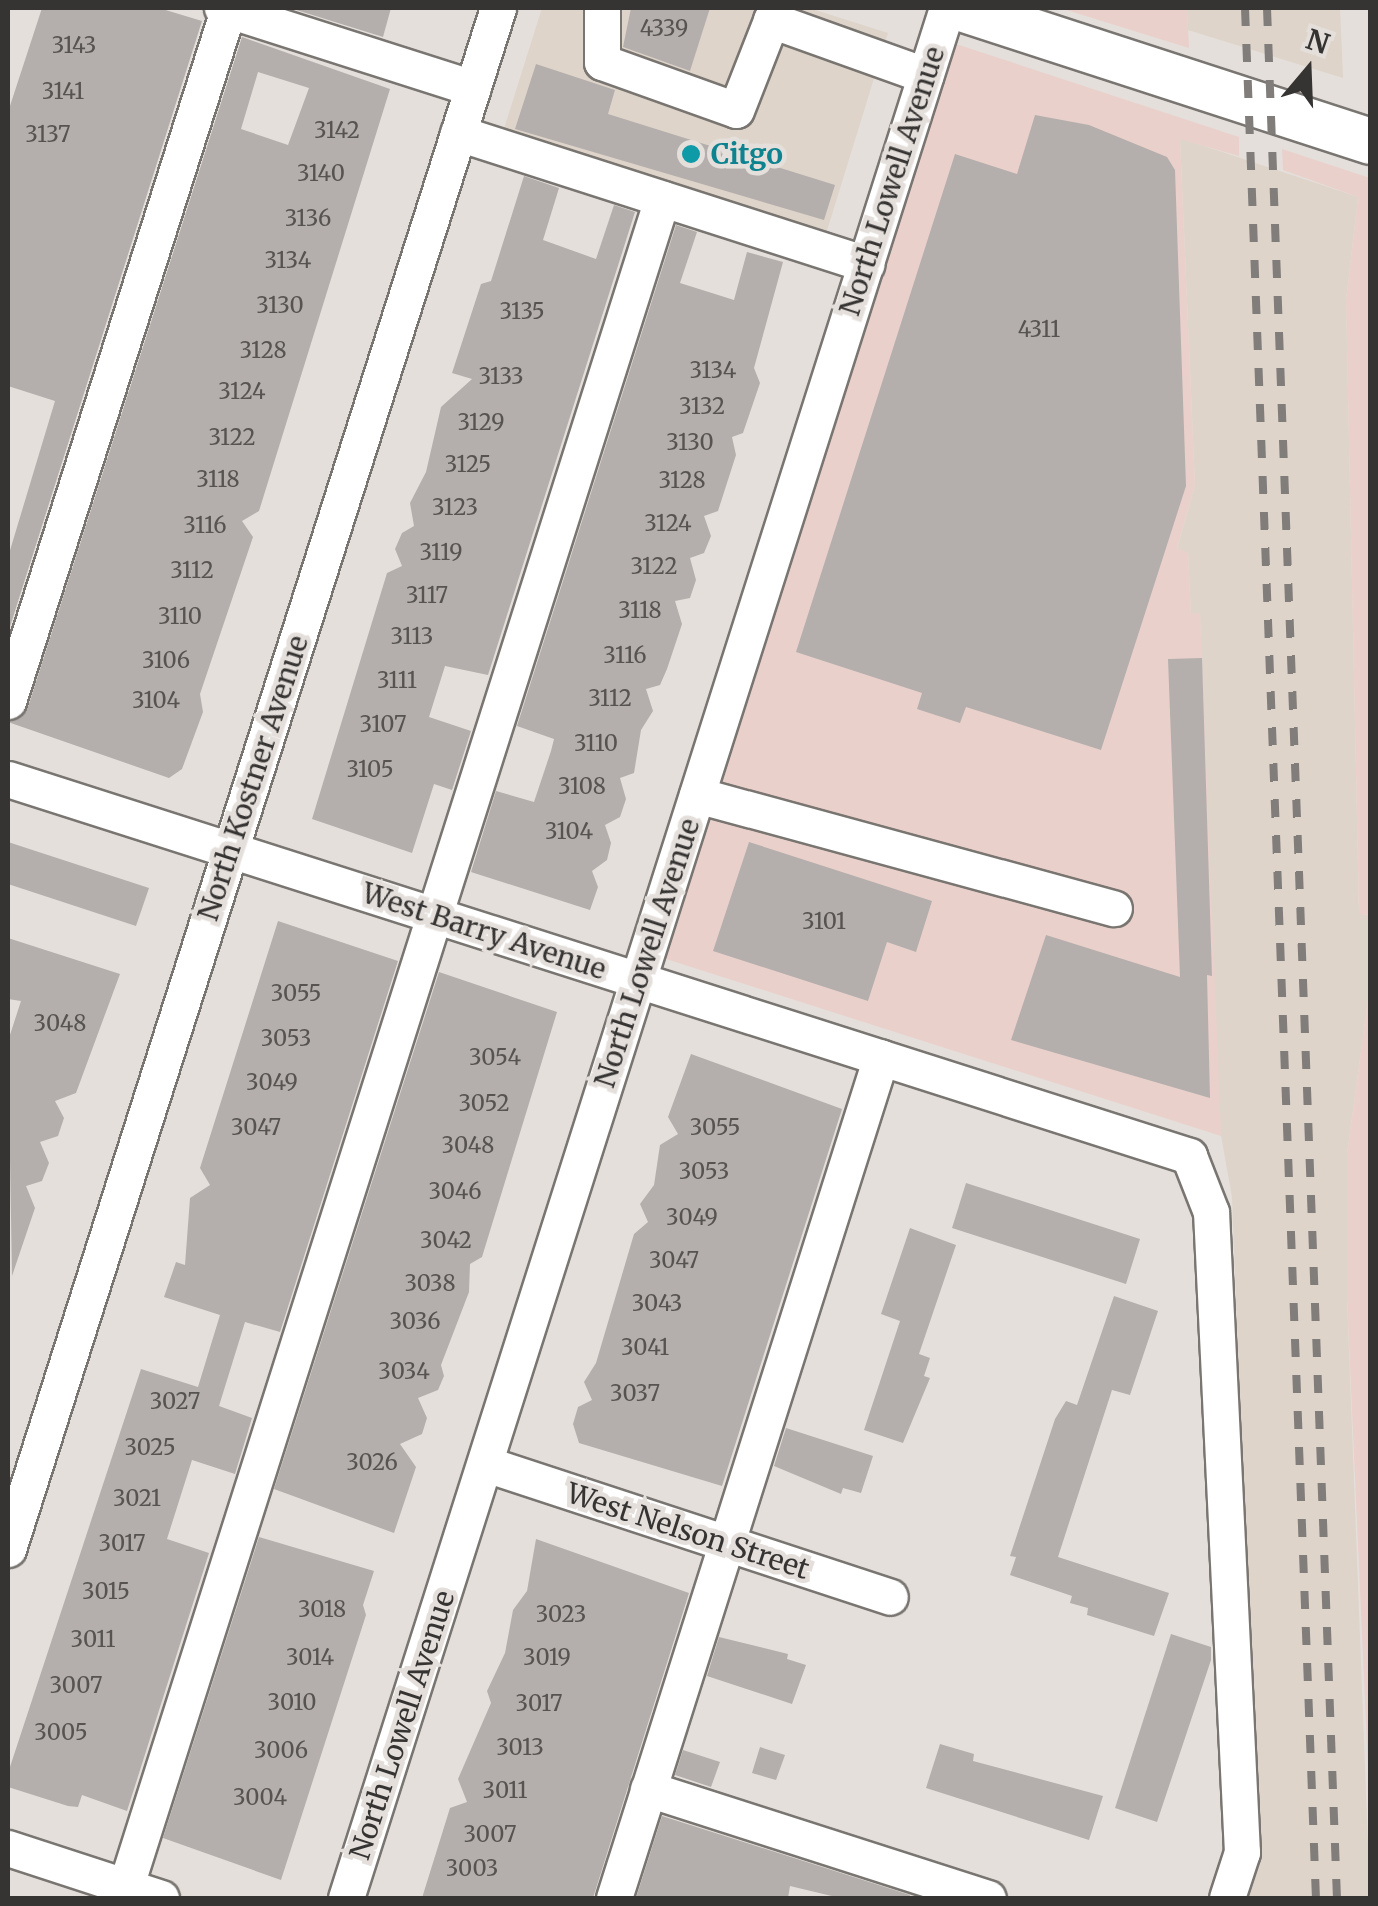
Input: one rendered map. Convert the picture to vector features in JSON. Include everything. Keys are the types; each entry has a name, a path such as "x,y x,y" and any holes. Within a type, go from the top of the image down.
{"main road":[{"path":"962,8 1370,141"}],"street":[{"path":"8,700 225,8 472,88"},
{"name":"North Kostner Avenue","path":"8,1549 498,8"},
{"path":"602,8 602,62 736,110 773,14 926,74"},
{"name":"North Lowell Avenue","path":"346,1898 947,8"},
{"path":"458,134 866,264"},
{"path":"124,1893 662,199"},
{"name":"West Barry Avenue","path":"8,778 1189,1156 1212,1231 1242,1852 1227,1898"},
{"path":"697,795 1114,908"},
{"path":"614,1898 881,1057"},
{"name":"West Nelson Street","path":"486,1464 890,1597"},
{"path":"648,1788 988,1898"},
{"path":"8,1848 124,1893 161,1898"}],"shaded area":[{"path":"542,8 809,8 888,33 825,237 502,135"},
{"path":"1060,8 1187,8 1189,48"},
{"path":"1187,8 1340,8 1343,78 1188,30"},
{"path":"956,44 1239,137 1239,156 1180,139 1195,485 1177,548 1188,553 1191,614 1200,613 1221,1136 666,959"},
{"path":"1180,138 1358,197 1346,301 1359,914 1370,915 1370,985 1347,1154 1347,1299 1370,1898 1244,1898 1257,1836 1232,1197 1215,1102 1200,614 1191,615 1188,553 1177,549 1195,485"},
{"path":"1282,149 1370,178 1370,915 1359,914 1346,301 1358,197 1283,170"},
{"path":"1370,985 1370,1812 1347,1299 1347,1154"}],"building":[{"path":"42,8 159,8 202,21 8,633 8,557 55,401 8,386 8,112"},
{"path":"290,8 391,8 383,37"},
{"name":"Citgo","path":"631,8 710,8 690,71 623,47"},
{"path":"242,37 390,89 259,511 242,521 253,537 200,694 203,712 182,769 169,778 8,722 28,707","holes":["258,72 309,88 288,145 241,129"]},
{"path":"536,64 615,90 608,114 835,185 824,220 515,129"},
{"path":"1035,115 1089,125 1167,157 1175,170 1186,486 1101,750 966,707 960,723 917,709 922,693 796,652 955,154 1017,174"},
{"path":"524,176 559,188 543,240 596,259 614,205 635,212 488,675 445,666 429,717 471,731 452,790 434,784 412,853 312,819 387,573 402,566 395,549 402,533 414,526 410,503 426,472 441,407 472,379 452,373 481,284 491,281"},
{"path":"676,225 697,232 680,283 734,300 747,252 783,262 754,368 760,383 743,433 732,437 736,455 718,511 704,516 711,536 704,553 690,558 696,580 690,598 675,601 682,624 667,669 660,685 646,689 653,711 641,730 634,773 620,778 626,799 620,817 605,825 611,843 607,860 592,871 598,887 590,910 471,872 496,791 534,802 551,751 554,739 517,726"},
{"path":"1202,658 1212,976 1207,975 1210,1098 1011,1040 1046,935 1180,977 1168,659"},
{"path":"8,842 149,888 136,926 8,884"},
{"path":"749,842 932,901 916,952 887,942 868,1001 713,951"},
{"path":"278,921 398,961 280,1332 245,1322 219,1406 252,1418 235,1474 192,1460 167,1539 209,1553 127,1811 82,1795 78,1807 68,1806 8,1787 8,1773 141,1369 198,1387 220,1315 164,1297 176,1262 185,1265 190,1198 210,1185 200,1168"},
{"path":"8,938 120,974 76,1093 55,1101 64,1118 58,1136 40,1142 49,1163 42,1181 26,1186 35,1208 12,1276 8,1041 21,1001 8,999"},
{"path":"439,972 557,1012 482,1257 470,1264 469,1292 441,1365 444,1376 438,1390 418,1398 427,1418 422,1434 400,1444 416,1467 394,1533 274,1489"},
{"path":"691,1054 842,1109 722,1486 579,1443 573,1424 578,1407 592,1400 584,1382 596,1363 634,1234 648,1222 640,1204 654,1185 660,1145 678,1134 668,1117"},
{"path":"966,1183 1140,1239 1126,1284 952,1228"},
{"path":"910,1228 956,1245 919,1354 930,1358 924,1376 930,1378 903,1443 864,1430 900,1321 881,1314"},
{"path":"1114,1296 1158,1311 1130,1395 1112,1390 1058,1557 1169,1593 1154,1636 1087,1615 1088,1608 1070,1603 1072,1596 1010,1575 1016,1557 1010,1556 1055,1419 1066,1401 1077,1405"},
{"path":"786,1428 873,1456 861,1493 843,1488 841,1494 774,1466"},
{"path":"259,1537 374,1571 363,1605 366,1615 281,1880 163,1838"},
{"path":"536,1539 689,1593 593,1898 422,1898 450,1808 467,1802 458,1779 491,1703 487,1691 505,1653 513,1610 527,1591"},
{"path":"1171,1634 1211,1647 1211,1660 1157,1822 1115,1808"},
{"path":"719,1637 788,1654 787,1659 806,1665 792,1704 707,1676"},
{"path":"940,1744 974,1754 973,1761 1103,1796 1089,1840 926,1788"},
{"path":"760,1747 785,1755 776,1780 752,1773"},
{"path":"683,1750 720,1762 711,1787 675,1775"},
{"path":"662,1816 910,1895 840,1898 790,1886 788,1898 636,1898"}],"railway":[{"path":"1245,8 1316,1898"},
{"path":"1267,8 1337,1898"}],"place":[{"name":"Citgo","path":"691,154"}]}
